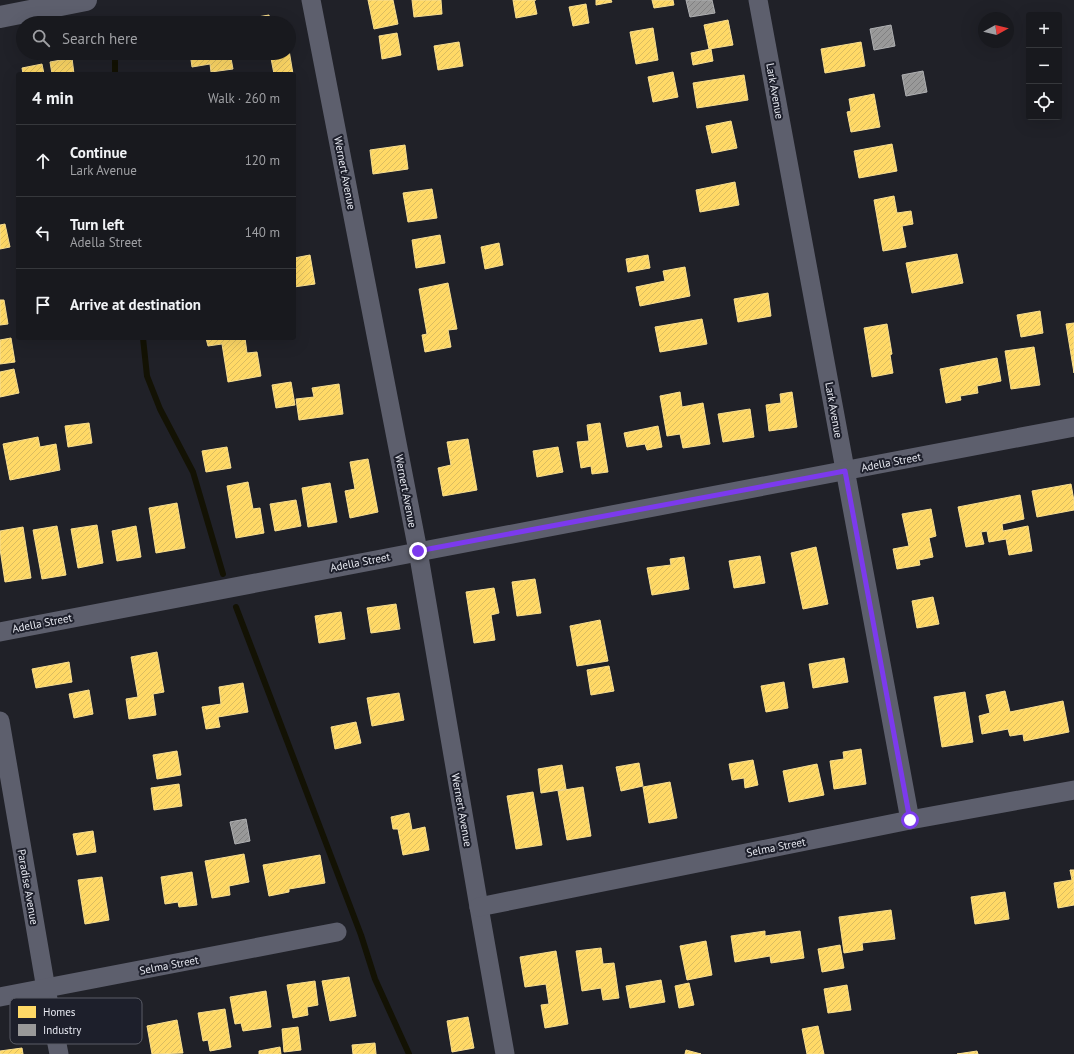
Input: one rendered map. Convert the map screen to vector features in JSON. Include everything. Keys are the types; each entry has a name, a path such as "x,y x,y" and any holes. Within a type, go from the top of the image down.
{"street":[{"path":"0,17 86,0"},
{"name":"Wernert Avenue","path":"311,0 418,551 505,1054"},
{"name":"Lark Avenue","path":"758,0 910,820"},
{"name":"Adella Street","path":"0,632 1074,427"},
{"name":"Paradise Avenue","path":"0,721 48,998"},
{"name":"Selma Street","path":"479,907 910,820 1074,790"},
{"name":"Selma Street","path":"0,998 337,932"},
{"name":"Paradise Avenue","path":"57,1044 59,1054"}],"building: Homes":[{"path":"368,0 393,0 398,24 374,29"},
{"path":"412,0 441,0 442,14 414,17"},
{"path":"513,0 534,0 537,14 516,18"},
{"path":"596,0 611,0 612,2 596,5"},
{"path":"652,0 673,0 674,5 654,8"},
{"path":"586,4 589,23 573,26 569,7"},
{"path":"728,20 733,45 709,49 704,25"},
{"path":"653,28 658,60 636,64 630,32"},
{"path":"397,33 401,55 382,59 379,36"},
{"path":"459,42 463,66 438,70 434,46"},
{"path":"861,42 865,66 825,73 821,49"},
{"path":"711,49 713,61 693,65 691,53"},
{"path":"72,60 74,72 52,72 50,62"},
{"path":"191,60 231,60 233,69 211,72 210,64 192,67"},
{"path":"271,60 291,60 293,72 274,72"},
{"path":"42,64 44,72 23,72 22,68"},
{"path":"673,72 678,97 653,102 648,77"},
{"path":"744,75 748,100 697,108 693,83"},
{"path":"874,94 880,127 851,132 847,112 851,111 849,99"},
{"path":"731,121 737,148 712,153 706,126"},
{"path":"892,144 897,171 859,178 854,151"},
{"path":"405,145 408,169 373,174 370,150"},
{"path":"735,182 739,205 700,212 696,190"},
{"path":"432,189 437,218 408,222 403,193"},
{"path":"894,196 897,213 911,211 913,224 902,226 906,247 883,251 874,200"},
{"path":"5,224 10,247 0,249 0,225"},
{"path":"440,235 445,263 416,268 412,240"},
{"path":"499,243 503,265 485,269 481,247"},
{"path":"957,254 963,283 912,293 906,263"},
{"path":"310,255 315,284 296,287 296,258"},
{"path":"648,255 650,268 628,272 626,259"},
{"path":"685,267 690,296 640,306 636,287 665,281 663,271"},
{"path":"448,283 457,329 448,330 451,347 425,352 422,335 427,334 419,289"},
{"path":"768,293 771,316 738,322 734,299"},
{"path":"0,300 4,300 8,324 0,325"},
{"path":"1040,311 1043,333 1021,337 1017,315"},
{"path":"702,319 707,344 660,352 655,327"},
{"path":"1074,323 1074,373 1066,324"},
{"path":"887,324 892,354 890,355 893,373 872,377 864,328"},
{"path":"11,338 15,362 0,364 0,340"},
{"path":"206,340 245,340 247,353 257,352 261,376 228,382 222,344 208,346"},
{"path":"1034,347 1040,385 1011,389 1005,351"},
{"path":"997,358 1001,381 977,386 978,393 960,396 961,400 946,403 940,369"},
{"path":"14,369 19,393 0,397 0,372"},
{"path":"291,382 295,405 276,408 272,385"},
{"path":"339,384 343,414 299,420 296,399 314,397 312,388"},
{"path":"680,392 682,407 703,403 710,444 683,448 680,434 667,436 660,396"},
{"path":"792,392 797,427 769,431 766,405 781,403 780,394"},
{"path":"750,409 754,437 723,442 718,414"},
{"path":"89,423 92,443 68,447 65,426"},
{"path":"600,423 608,472 592,474 591,466 581,468 577,442 589,441 587,425"},
{"path":"658,426 662,447 647,450 645,444 627,447 624,433"},
{"path":"38,437 40,447 56,444 60,470 10,480 3,444"},
{"path":"468,439 477,490 443,496 438,468 451,465 447,442"},
{"path":"227,447 231,468 206,472 202,451"},
{"path":"558,447 563,472 537,477 533,451"},
{"path":"368,459 378,512 350,518 345,491 355,489 350,462"},
{"path":"248,482 253,509 260,508 264,533 236,538 227,486"},
{"path":"330,483 337,522 308,527 302,488"},
{"path":"1071,484 1074,510 1037,517 1032,491"},
{"path":"1020,495 1024,519 1002,524 1003,531 1028,526 1032,551 1009,555 1006,539 989,542 987,531 981,532 984,544 966,547 958,507"},
{"path":"296,500 301,526 275,531 270,504"},
{"path":"177,503 185,548 156,553 149,508"},
{"path":"931,509 936,536 929,538 933,557 919,560 920,565 897,569 893,549 909,546 902,514"},
{"path":"97,525 103,563 78,568 71,529"},
{"path":"57,526 66,575 42,579 33,530"},
{"path":"136,526 141,557 117,561 112,531"},
{"path":"23,527 31,578 5,582 0,549 0,531"},
{"path":"816,547 828,604 803,609 791,553"},
{"path":"760,556 765,583 734,588 729,561"},
{"path":"684,557 689,589 652,595 647,568 671,565 670,559"},
{"path":"535,579 541,613 517,616 512,582"},
{"path":"494,588 499,613 491,615 495,640 474,643 466,592"},
{"path":"933,597 939,624 917,628 912,601"},
{"path":"396,604 400,629 371,633 367,608"},
{"path":"341,612 345,639 319,643 315,616"},
{"path":"600,620 608,661 577,666 570,626"},
{"path":"157,652 164,692 153,694 156,715 129,719 126,699 138,697 131,657"},
{"path":"844,658 848,682 813,688 809,664"},
{"path":"69,662 72,682 36,688 32,669"},
{"path":"609,666 614,691 591,695 587,670"},
{"path":"784,682 788,708 766,712 761,686"},
{"path":"243,683 248,712 218,717 220,727 206,729 202,707 221,704 219,687"},
{"path":"89,690 93,714 74,718 69,694"},
{"path":"1005,691 1010,712 1063,701 1069,732 1024,741 1023,734 1010,736 1008,729 982,734 979,716 990,713 986,695"},
{"path":"965,692 973,742 942,747 934,697"},
{"path":"399,693 404,720 372,726 367,698"},
{"path":"356,722 361,743 335,749 331,727"},
{"path":"861,749 866,784 834,789 830,761 844,759 843,752"},
{"path":"177,751 181,775 157,779 153,755"},
{"path":"753,760 758,785 745,788 744,778 732,780 729,764"},
{"path":"639,763 643,786 621,791 616,767"},
{"path":"817,764 824,795 789,802 783,771"},
{"path":"562,765 566,789 541,793 538,769"},
{"path":"670,782 677,818 649,823 643,787"},
{"path":"179,784 182,806 154,810 151,788"},
{"path":"583,787 591,836 567,840 558,791"},
{"path":"533,792 542,845 516,849 507,796"},
{"path":"409,813 412,830 425,827 429,850 403,855 398,829 393,829 391,817"},
{"path":"93,831 96,852 77,855 73,834"},
{"path":"244,854 249,882 229,886 230,895 212,898 205,861"},
{"path":"320,855 325,883 289,889 289,892 269,896 263,865"},
{"path":"1070,870 1074,870 1074,905 1058,908 1054,883 1072,880"},
{"path":"192,872 197,905 179,907 178,902 165,904 161,877"},
{"path":"102,877 109,920 85,924 78,880"},
{"path":"1005,892 1009,919 975,924 971,897"},
{"path":"891,910 895,939 862,943 863,950 844,953 839,917"},
{"path":"765,931 765,936 800,931 804,958 771,963 770,956 735,962 731,936"},
{"path":"706,941 712,975 687,980 680,946"},
{"path":"840,945 844,968 822,972 818,949"},
{"path":"601,948 603,964 614,963 619,998 603,1000 601,988 582,991 576,951"},
{"path":"556,951 568,1024 545,1028 541,1005 549,1004 546,984 525,987 520,957"},
{"path":"349,977 356,1016 330,1021 322,981"},
{"path":"661,980 665,1002 630,1008 626,986"},
{"path":"315,981 318,1005 307,1007 308,1015 293,1018 287,985"},
{"path":"689,983 694,1005 679,1008 675,986"},
{"path":"847,985 851,1010 828,1013 824,989"},
{"path":"266,991 271,1027 243,1031 241,1023 235,1024 230,997"},
{"path":"225,1009 231,1047 210,1051 208,1040 203,1041 198,1013"},
{"path":"468,1017 474,1048 452,1052 447,1021"},
{"path":"177,1020 183,1053 152,1054 147,1026"},
{"path":"818,1026 824,1054 807,1054 802,1029"},
{"path":"298,1027 301,1050 284,1052 282,1029"},
{"path":"375,1043 376,1054 353,1054 352,1045"},
{"path":"280,1047 281,1054 259,1054 259,1051"},
{"path":"22,1048 23,1054 0,1054 0,1051"},
{"path":"686,1050 701,1054 685,1054"},
{"path":"977,1051 978,1054 957,1054"}],"building: Industry":[{"path":"686,0 712,0 715,13 690,17"},
{"path":"891,25 895,46 874,50 870,29"},
{"path":"923,71 927,92 906,96 902,75"},
{"path":"246,819 250,841 235,844 230,822"}],"waterway":[{"path":"115,60 115,72"},
{"path":"143,340 147,376 160,409 193,472 223,574"},
{"path":"236,607 361,935 375,979 409,1054"}],"route":[{"path":"418,551 845,471 910,820"}]}
